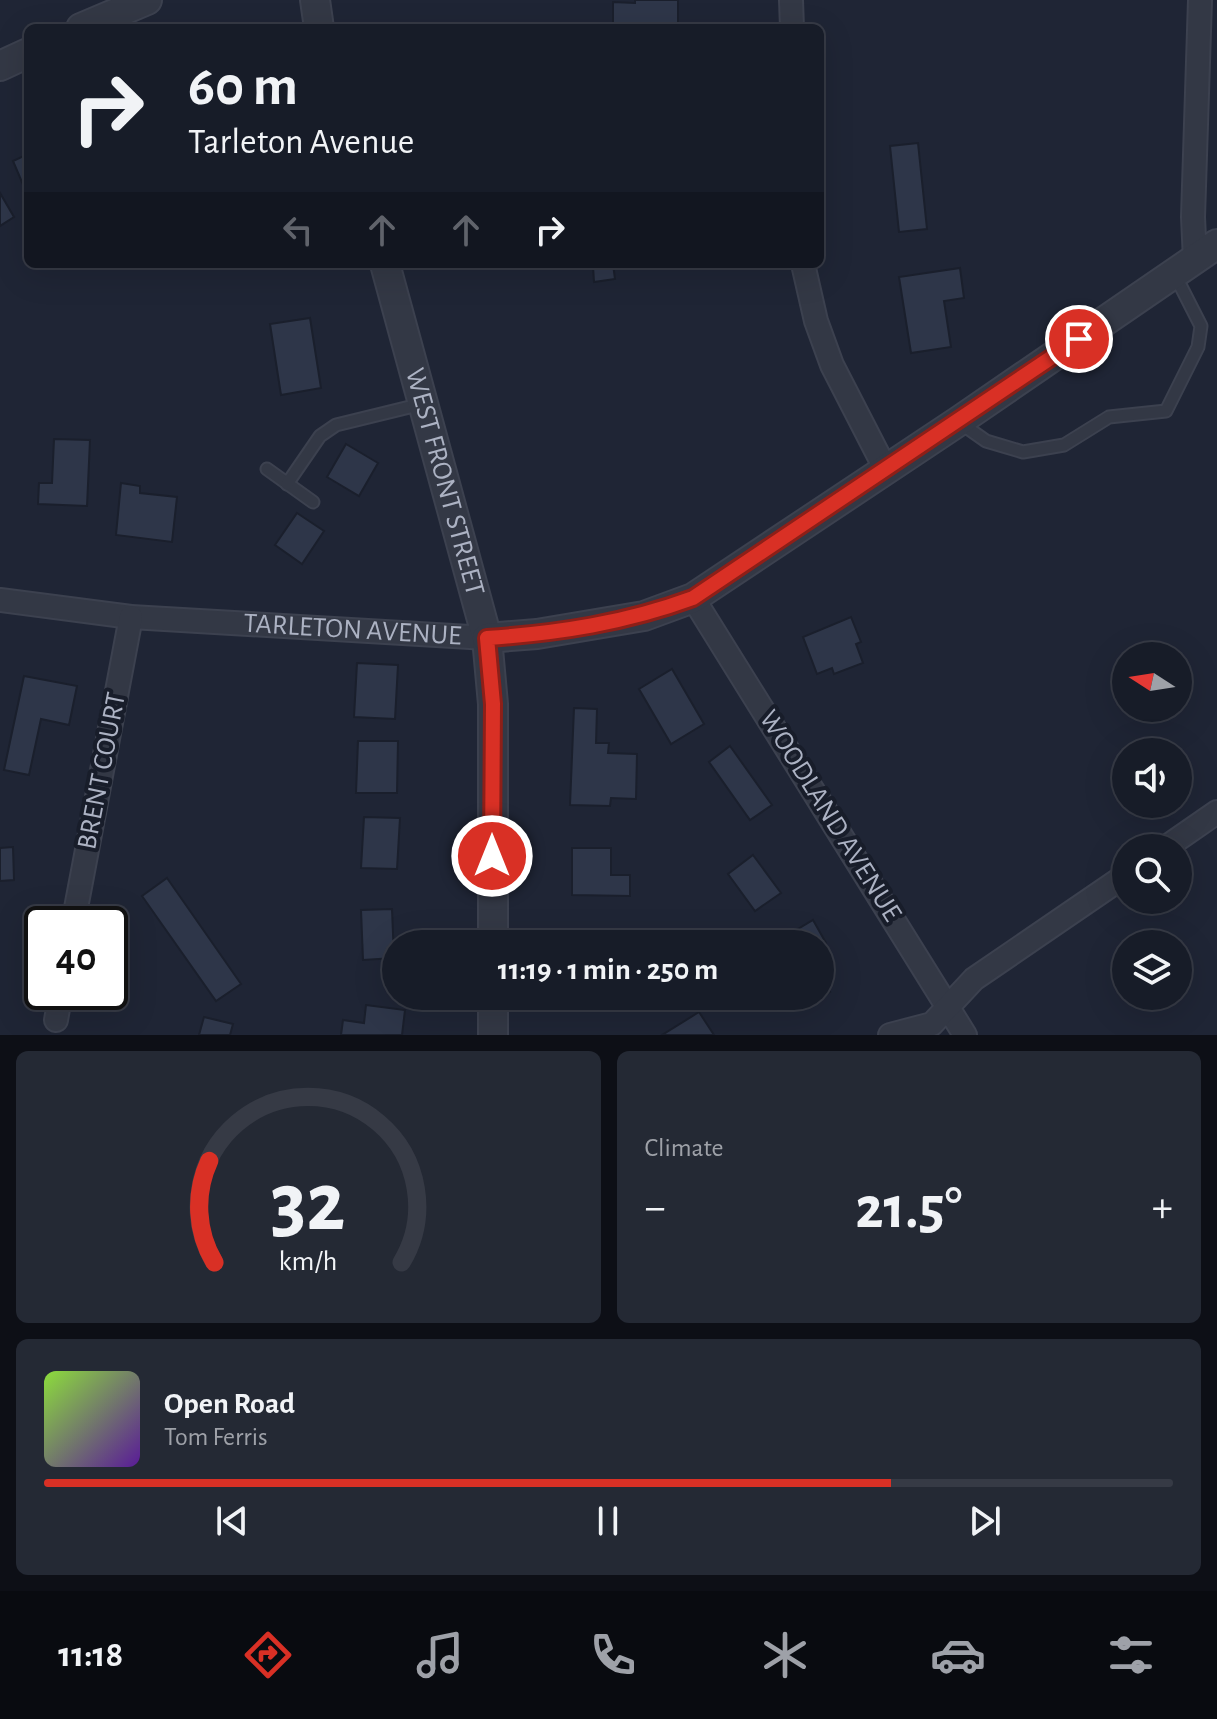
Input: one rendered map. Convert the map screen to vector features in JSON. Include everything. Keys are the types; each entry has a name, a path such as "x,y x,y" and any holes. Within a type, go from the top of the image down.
{"street":[{"path":"90,24 147,0"},
{"path":"315,0 318,24"},
{"path":"791,0 792,24"},
{"path":"1196,259 1193,217 1200,0"},
{"path":"0,66 24,55"},
{"name":"TARLETON AVENUE","path":"0,600 131,617 487,638 537,634 644,616 693,598 1196,259"},
{"name":"WEST FRONT STREET","path":"386,268 487,638 493,704 493,930"},
{"path":"804,268 816,321 832,365 886,470"},
{"name":"WOODLAND AVENUE","path":"693,598 965,1035"},
{"name":"BRENT COURT","path":"76,906 131,617"},
{"path":"1185,834 1217,812"},
{"path":"890,1035 932,1024 974,979 1112,885"},
{"path":"56,1020 58,1010"},
{"path":"493,1010 493,1035"}],"lane":[{"path":"959,421 986,441 1023,452 1064,445 1109,417 1166,411 1198,347 1201,326 1196,259"},
{"path":"287,484 320,436 336,425 423,404"},
{"path":"267,469 313,502"}],"building":[{"path":"635,0 678,0 678,24 613,24 613,2 635,3"},
{"path":"918,143 927,229 899,232 890,146"},
{"path":"24,156 24,187 13,161"},
{"path":"0,193 14,217 0,226"},
{"path":"593,268 614,268 615,279 594,282"},
{"path":"960,268 964,298 944,301 951,347 911,353 899,277"},
{"path":"310,318 321,388 281,395 270,324"},
{"path":"54,439 90,440 87,506 38,504 39,483 52,483"},
{"path":"346,444 378,463 359,496 327,477"},
{"path":"121,483 140,486 140,493 177,497 172,542 116,535"},
{"path":"297,513 324,531 302,564 275,545"},
{"path":"851,617 861,642 856,644 863,663 834,674 832,668 817,674 803,637"},
{"path":"357,663 398,665 395,719 354,717"},
{"path":"672,669 704,724 671,744 639,689"},
{"path":"24,676 77,686 69,725 41,719 29,775 4,770"},
{"path":"574,708 597,709 596,743 609,743 608,753 637,754 636,799 611,798 610,806 570,805"},
{"path":"358,741 398,741 397,793 356,793"},
{"path":"730,746 772,805 750,820 709,762"},
{"path":"364,817 400,818 397,869 361,868"},
{"path":"13,847 14,880 0,881 0,848"},
{"path":"572,848 611,848 611,875 630,875 630,896 572,895"},
{"path":"753,855 781,893 755,911 728,874"},
{"path":"167,878 241,984 216,1001 142,896"},
{"path":"392,909 393,930 382,930 382,959 363,960 361,910"},
{"path":"813,920 819,930 796,930"},
{"path":"366,1005 382,1007 382,1010 405,1010 402,1035 341,1035 343,1020 364,1023"},
{"path":"699,1012 714,1035 662,1035"},
{"path":"204,1017 233,1024 230,1035 199,1035"}],"route":[{"path":"492,856 493,704 487,638 537,634 644,616 693,598 1079,339"}]}
